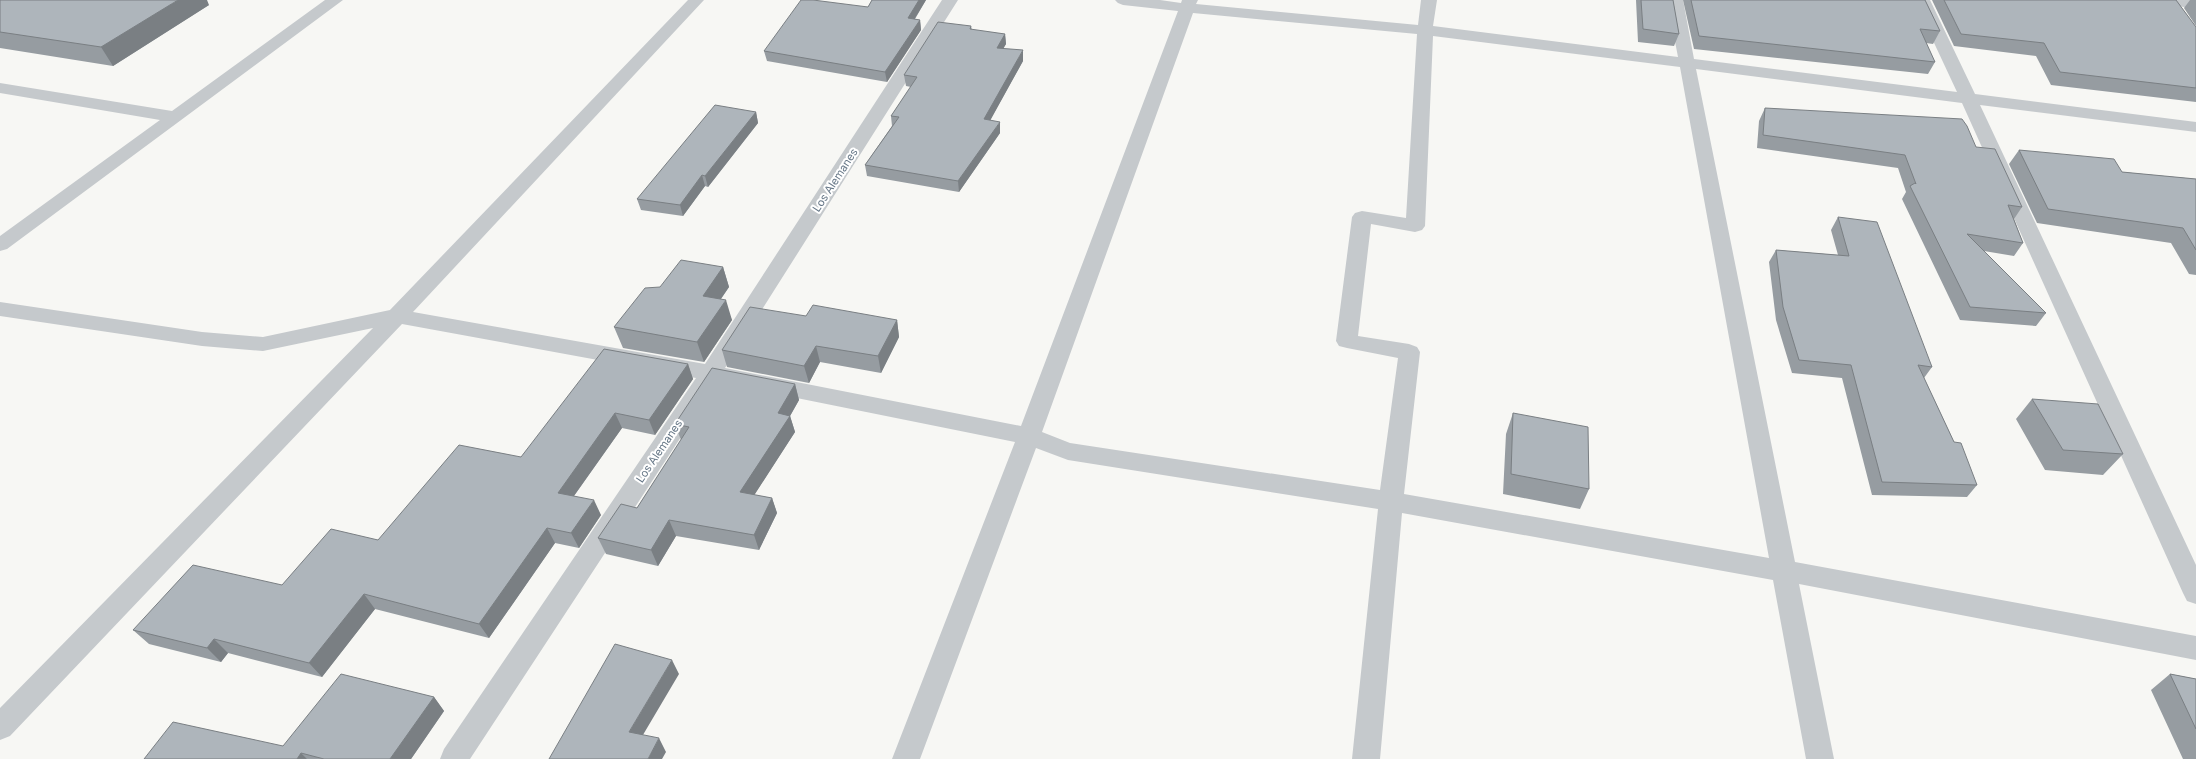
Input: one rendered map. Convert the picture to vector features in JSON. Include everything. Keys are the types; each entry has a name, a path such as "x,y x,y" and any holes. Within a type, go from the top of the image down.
{"street":[{"path":"0,245 335,0"},
{"path":"0,727 397,316 696,0"},
{"name":"Los Alemanes","path":"454,759 711,373 950,0"},
{"path":"1123,0 1188,4 1425,30 2196,127"},
{"path":"1366,759 1391,500 1409,352 1347,341 1362,217 1415,226 1425,30 1429,0"},
{"path":"1675,0 1686,64 1820,759"},
{"path":"1922,0 1970,99 2196,593"},
{"path":"2168,0 2180,17"},
{"path":"2172,0 2196,5"},
{"path":"906,759 1029,436 1188,4"},
{"path":"0,88 175,116"},
{"path":"0,309 202,339 263,344 397,316 711,373 1029,436 1068,451 1391,500 1784,571 2196,648"}],"building":[{"path":"0,0 178,0 101,47 0,32"},
{"path":"801,0 813,0 868,7 872,0 919,0 908,18 920,20 885,72 764,51"},
{"path":"1641,0 1673,0 1679,34 1643,29"},
{"path":"1691,0 1925,0 1940,31 1920,29 1935,62 1699,36"},
{"path":"1944,0 2176,0 2196,27 2196,88 2060,72 2044,43 1961,34"},
{"path":"938,22 971,26 970,29 1005,34 997,48 1023,50 984,119 1000,122 958,181 865,165 899,117 891,116 917,77 904,75"},
{"path":"715,105 756,112 705,176 702,175 680,205 637,199"},
{"path":"1765,108 1962,119 1967,126 1976,147 1995,149 2022,207 2008,205 2023,243 1967,234 2046,313 1970,307 1910,186 1915,183 1916,184 1905,155 1763,135"},
{"path":"2019,150 2114,159 2122,172 2196,179 2196,250 2183,228 2048,209"},
{"path":"1838,217 1877,222 1932,367 1918,365 1954,442 1961,443 1977,485 1882,482 1851,365 1799,360 1783,307 1776,250 1849,256"},
{"path":"681,260 723,267 703,296 726,300 697,342 614,327 645,288 660,287"},
{"path":"813,305 897,320 878,356 816,346 804,366 722,350 750,307 806,316"},
{"path":"604,349 688,364 649,420 615,413 558,493 594,500 571,533 547,528 479,624 364,594 309,663 214,639 207,648 133,630 193,565 282,585 331,529 378,540 459,445 521,457"},
{"path":"712,368 795,384 778,413 790,416 740,492 772,498 754,535 669,520 651,550 598,538 621,504 637,508 689,427 675,424"},
{"path":"2032,399 2098,404 2123,454 2063,450"},
{"path":"1513,413 1588,427 1589,489 1511,474"},
{"path":"615,644 672,660 629,732 659,738 648,759 549,759"},
{"path":"341,674 434,697 390,759 324,759 301,753 297,759 144,759 173,722 283,746"},
{"path":"2170,674 2196,679 2196,729"}]}
